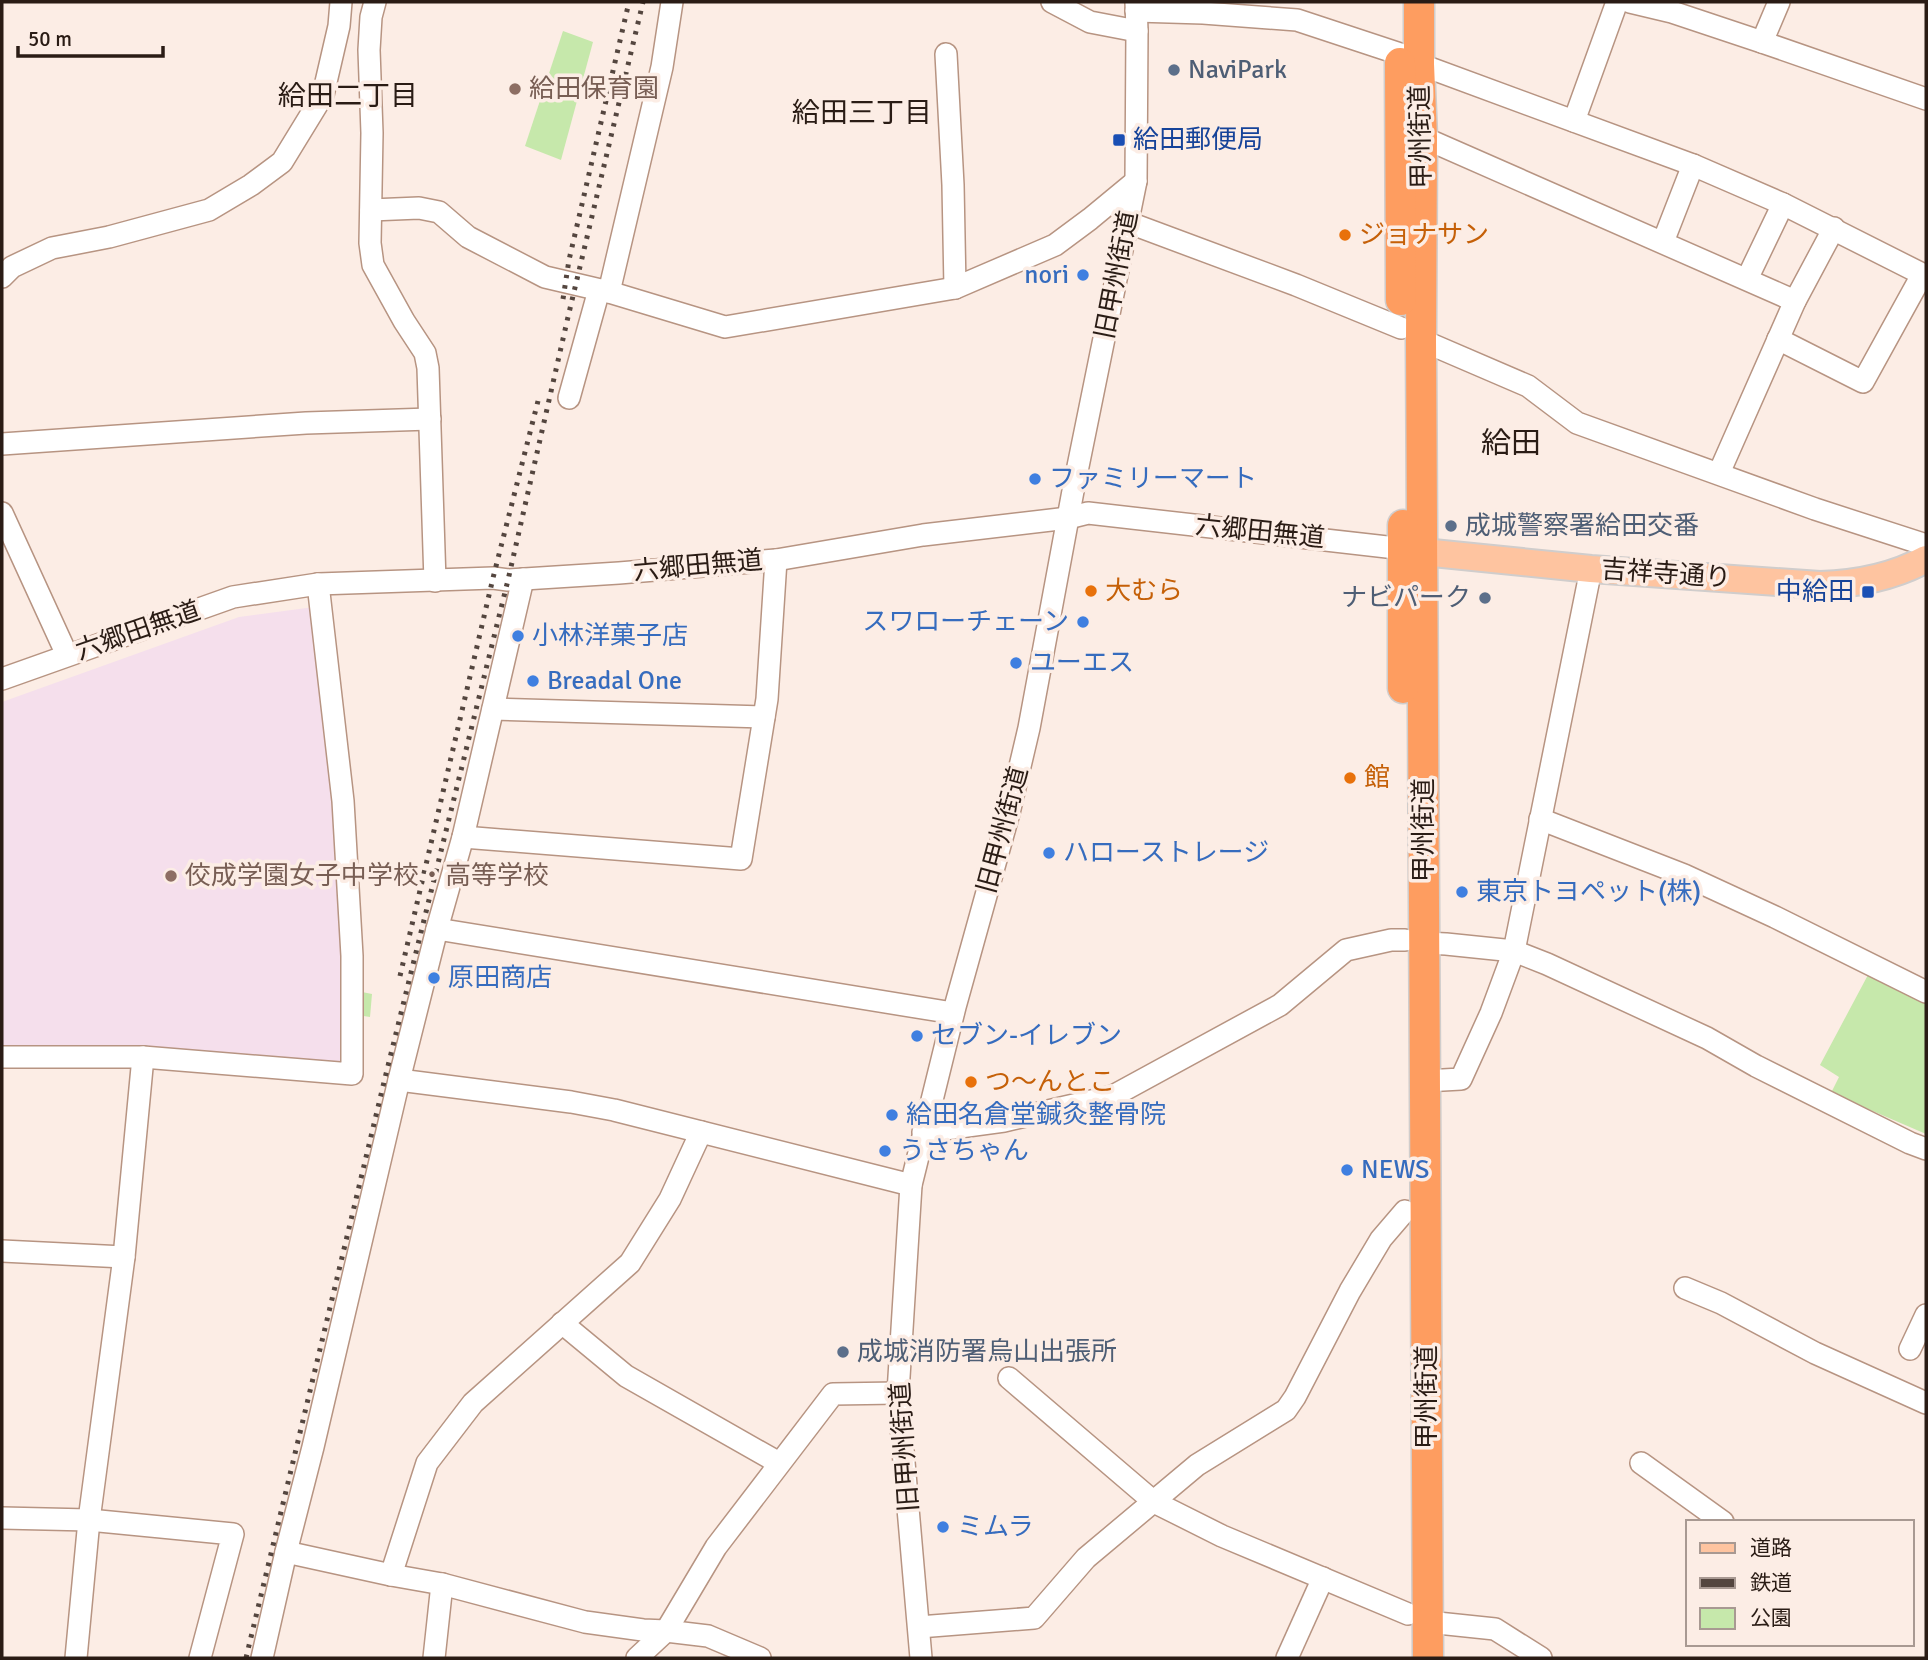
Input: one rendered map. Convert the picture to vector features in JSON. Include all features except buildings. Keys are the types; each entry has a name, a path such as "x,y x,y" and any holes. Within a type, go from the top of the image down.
{"highway":[{"name":"甲州街道","path":"1399,2 1422,136 1411,334"},
{"name":"甲州街道","path":"1419,2 1409,59 1415,942 1405,1211 1418,1618 1428,1658"},
{"name":"甲州街道","path":"1408,1658 1418,1618 1425,1081 1415,942"}],"main road":[{"name":"吉祥寺通り","path":"1413,551 1591,569 1820,585 1880,578 1926,559"}],"street":[{"path":"2,277 12,267 52,248 109,237 209,210 251,185 282,162 323,95 339,26 341,2"},
{"path":"375,2 371,17 369,50 372,133 370,243 373,265 425,353 428,368 436,581"},
{"path":"569,398 604,291 662,66 672,2"},
{"path":"1052,2 1090,22 1136,15 1203,13 1297,20 1693,165 1834,228 1924,275 1863,382 1778,338"},
{"path":"1574,121 1617,2"},
{"path":"1630,2 1674,7 1762,42 1926,99"},
{"path":"1762,42 1779,2"},
{"name":"旧甲州街道","path":"920,1658 898,1393 911,1185 953,1013 1009,813 1029,727 1136,181 1136,15"},
{"path":"946,54 955,288"},
{"path":"1422,136 1795,301"},
{"path":"1663,242 1693,165"},
{"path":"371,210 419,208 439,212 468,237 545,277 604,291 724,327 955,288 1055,245 1136,181"},
{"path":"1747,279 1783,204"},
{"path":"1127,222 1296,285 1528,386 1577,423 1815,509 1926,545"},
{"path":"1719,473 1795,301 1834,228"},
{"path":"2,444 306,423 430,419"},
{"path":"2,513 67,655"},
{"name":"六郷田無道","path":"2,679 233,597 318,584 523,579 776,559 923,535 1068,518 1088,513 1413,551"},
{"path":"463,837 741,859 767,699 776,559"},
{"path":"1425,1081 1461,1079 1491,1013 1514,951 1591,569"},
{"path":"262,1658 399,1080 463,837 523,579"},
{"path":"2,1057 143,1057 352,1074 352,956 343,801 318,584"},
{"path":"493,709 764,717"},
{"path":"1541,819 1684,875 1926,992"},
{"path":"437,929 953,1013"},
{"path":"923,1132 1004,1121 1112,1096 1280,1005 1346,950 1391,940 1514,951 1707,1038 1768,1072 1926,1149"},
{"path":"76,1658 89,1520 124,1257 143,1057"},
{"path":"399,1080 614,1110 911,1185"},
{"path":"391,1575 427,1463 472,1403 630,1263 670,1199 701,1132"},
{"path":"919,1628 1034,1618 1086,1558 1198,1465 1286,1410 1381,1239 1405,1211"},
{"path":"2,1251 124,1257"},
{"path":"1685,1288 1721,1303 1815,1353 1926,1403"},
{"path":"1910,1349 1926,1315"},
{"path":"562,1323 626,1376 779,1463"},
{"path":"1009,1378 1154,1502 1222,1536 1418,1618 1495,1629 1541,1658"},
{"path":"637,1658 666,1631 716,1547 833,1394 898,1393"},
{"path":"1641,1463 1720,1520"},
{"path":"2,1518 89,1520 233,1534 200,1658"},
{"path":"286,1552 442,1584 585,1622 708,1636 760,1658"},
{"path":"1287,1658 1323,1578"},
{"path":"434,1658 442,1584"}],"shaded area":[{"name":"佼成学園女子中学校・高等学校","path":"314,607 335,796 343,956 341,1067 134,1049 2,1047 2,702 239,617"}],"green space":[{"path":"563,31 593,42 561,160 525,146"},
{"path":"1869,973 1926,1001 1926,1134 1831,1093 1839,1077 1820,1065"},
{"path":"357,991 372,994 370,1017 357,1015"}],"railway":[{"path":"563,299 569,260 629,2"},
{"path":"246,1658 508,580 643,2"},
{"path":"400,976 493,578 538,401"}],"place":[{"name":"NaviPark","path":"1174,70"},
{"name":"給田保育園","path":"515,89"},
{"name":"給田郵便局","path":"1119,140"},
{"name":"ジョナサン","path":"1345,235"},
{"name":"nori","path":"1083,275"},
{"name":"ファミリーマート","path":"1035,479"},
{"name":"成城警察署給田交番","path":"1451,526"},
{"name":"大むら","path":"1091,591"},
{"name":"中給田","path":"1868,592"},
{"name":"ナビパーク","path":"1485,598"},
{"name":"スワローチェーン","path":"1083,622"},
{"name":"小林洋菓子店","path":"518,636"},
{"name":"ユーエス","path":"1016,663"},
{"name":"Breadal One","path":"533,681"},
{"name":"館","path":"1350,778"},
{"name":"ハローストレージ","path":"1049,853"},
{"name":"佼成学園女子中学校・高等学校","path":"171,876"},
{"name":"東京トヨペット(株)","path":"1462,892"},
{"name":"原田商店","path":"434,978"},
{"name":"セブン-イレブン","path":"917,1036"},
{"name":"つ～んとこ","path":"971,1082"},
{"name":"給田名倉堂鍼灸整骨院","path":"892,1115"},
{"name":"うさちゃん","path":"885,1151"},
{"name":"NEWS","path":"1347,1170"},
{"name":"成城消防署烏山出張所","path":"843,1352"},
{"name":"ミムラ","path":"943,1527"}],"district":[{"name":"給田二丁目","path":"348,96"},
{"name":"給田三丁目","path":"862,113"},
{"name":"給田","path":"1511,443"}]}
